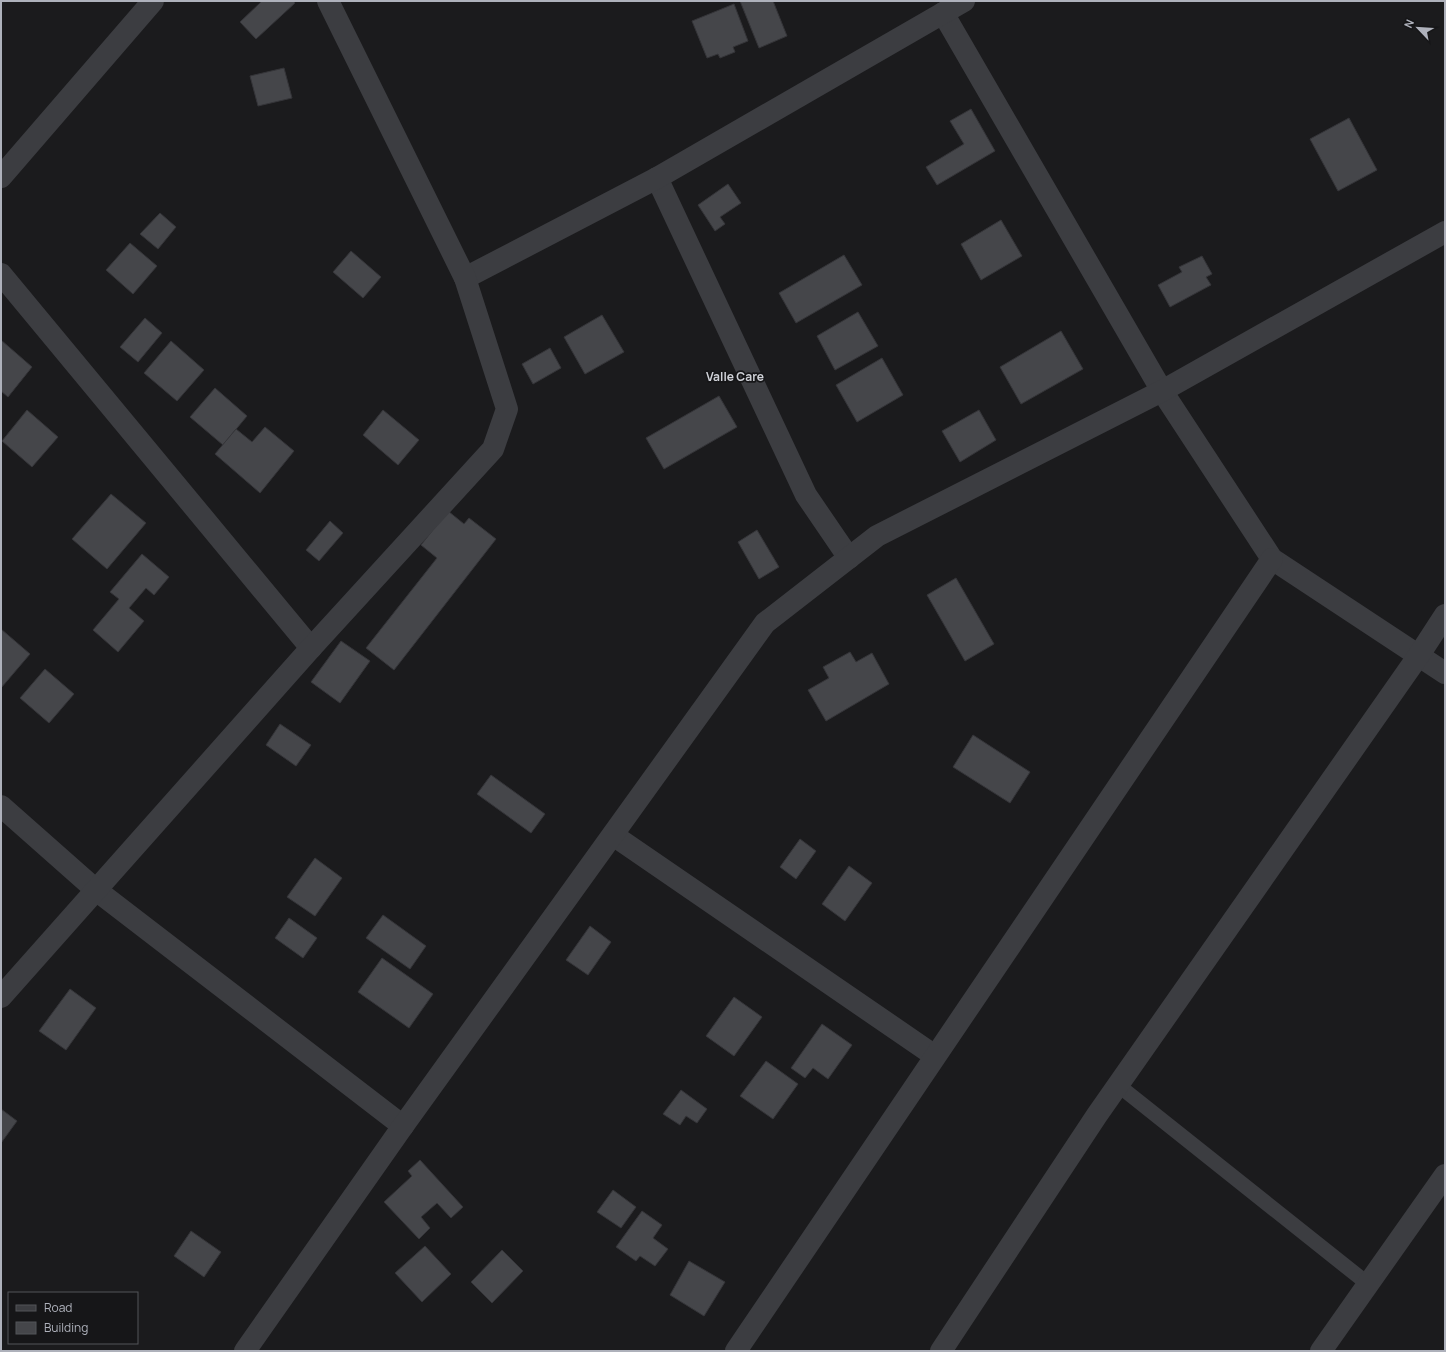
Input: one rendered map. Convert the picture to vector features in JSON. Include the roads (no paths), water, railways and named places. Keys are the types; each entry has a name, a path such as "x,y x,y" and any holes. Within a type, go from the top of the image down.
{"street":[{"path":"1,178 153,1"},
{"path":"1,997 311,648 493,449 507,409 465,278 328,1"},
{"path":"465,278 657,178 964,1"},
{"path":"943,13 1162,391 1272,559 1445,673"},
{"path":"657,178 806,495 849,558"},
{"path":"245,1351 403,1126 766,623 876,536 1162,391 1445,232"},
{"path":"1,274 311,648"},
{"path":"736,1351 1272,559"},
{"path":"941,1351 1118,1085 1445,615"},
{"path":"1,806 96,890 403,1126"},
{"path":"613,835 935,1056"},
{"path":"1321,1351 1445,1174"}],"lane":[{"path":"1118,1085 1368,1284"}],"district":[{"name":"Valle Care","path":"735,377"}]}
